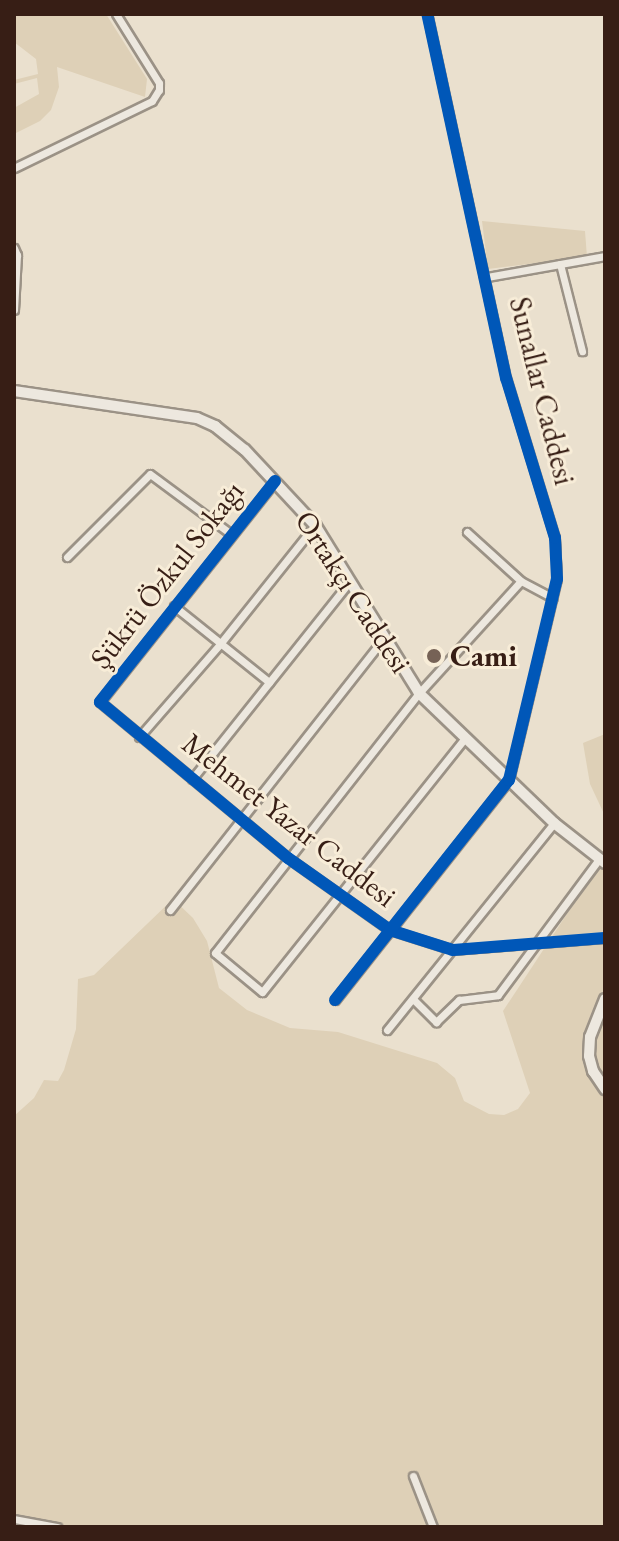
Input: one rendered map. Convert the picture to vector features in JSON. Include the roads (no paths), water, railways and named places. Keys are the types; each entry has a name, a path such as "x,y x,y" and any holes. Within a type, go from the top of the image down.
{"street":[{"path":"14,168 152,101 159,90 159,83 116,14"},
{"name":"Sunallar Caddesi","path":"427,14 487,277 506,378 555,538 557,579 509,780"},
{"path":"14,248 17,255 14,310"},
{"path":"487,277 605,256"},
{"path":"560,264 582,351"},
{"name":"Ortakçı Caddesi","path":"14,391 197,418 215,426 275,481 315,525 419,693 554,823 602,861"},
{"path":"67,557 150,474 231,534"},
{"name":"Şükrü Özkul Sokağı","path":"100,702 275,481"},
{"path":"139,737 220,644 315,525"},
{"path":"467,532 521,581 553,598"},
{"path":"192,779 350,581"},
{"path":"465,738 262,992 215,953 419,693 521,581"},
{"path":"174,606 269,682"},
{"path":"170,910 384,638"},
{"name":"Mehmet Yazar Caddesi","path":"100,702 288,858 337,896 390,930 453,950 605,938"},
{"path":"335,1000 509,780"},
{"path":"387,1030 554,823"},
{"path":"413,999 436,1022 459,1000 498,995 602,861"},
{"path":"605,999 590,1037 589,1056 593,1071 605,1089"},
{"path":"413,1476 433,1527"},
{"path":"14,1519 57,1527"}],"place":[{"name":"Cami","path":"434,656"}]}
